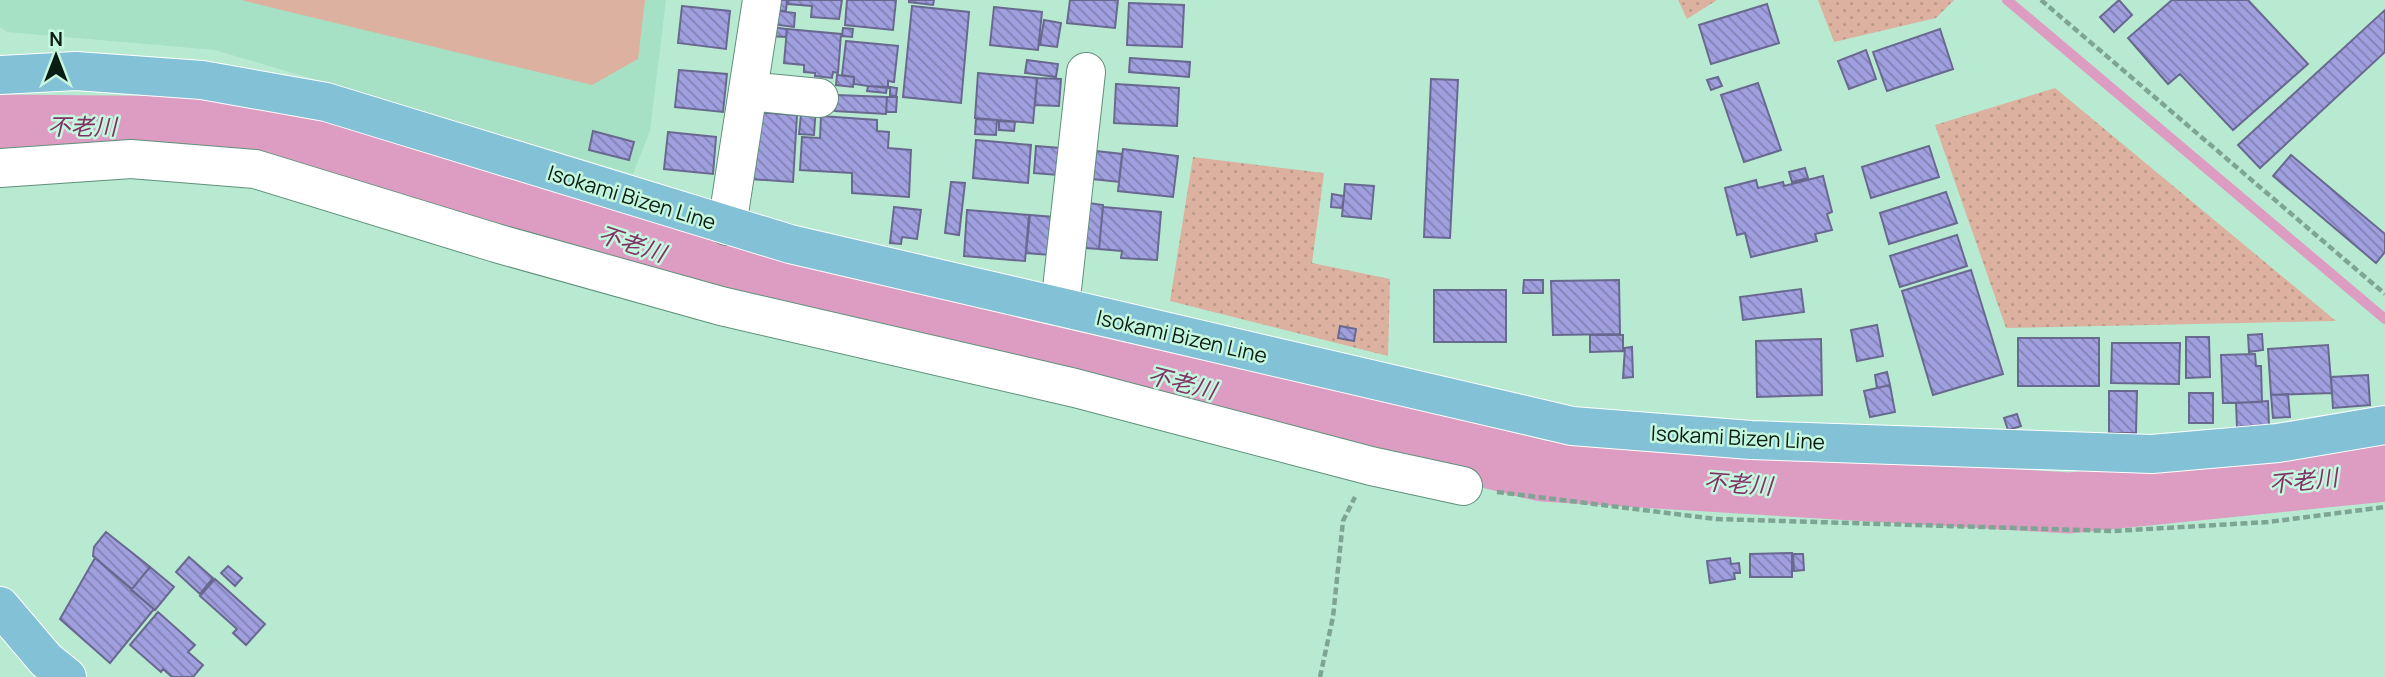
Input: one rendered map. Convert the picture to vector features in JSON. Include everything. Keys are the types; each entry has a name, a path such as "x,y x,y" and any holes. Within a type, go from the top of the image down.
{"main road":[{"name":"Isokami Bizen Line","path":"0,75 76,71 202,80 326,102 790,244 1572,426 1751,440 2152,454 2278,443 2385,425"},
{"path":"0,606 46,660 67,677"}],"lane":[{"path":"727,226 762,0"},
{"path":"1060,307 1086,72"},
{"path":"748,91 819,98"},
{"path":"0,168 131,159 255,169 496,243 721,306 1075,387 1371,466 1463,486"}],"path":[{"path":"2041,0 2385,293"},
{"path":"1320,677 1333,617 1343,521 1371,466"},
{"path":"1463,486 1716,519 2114,531 2268,522 2385,507"}],"shaded area":[{"path":"0,0 666,0 650,131 633,174 215,50 7,32 0,27"},
{"path":"241,0 645,0 638,59 592,85"},
{"path":"1678,0 1717,0 1687,19"},
{"path":"1818,0 1954,0 1936,18 1834,42"},
{"path":"2055,88 2336,321 2006,328 1935,125"},
{"path":"1193,157 1324,173 1312,263 1390,279 1388,356 1170,301"}],"building":[{"path":"774,0 787,0 786,11 773,10"},
{"path":"788,0 842,0 839,19 811,17 812,6 788,4"},
{"path":"847,0 896,0 893,30 845,25"},
{"path":"909,0 934,0 933,5"},
{"path":"1070,0 1118,0 1115,28 1067,23"},
{"path":"2119,0 2132,15 2114,32 2100,17"},
{"path":"2172,0 2248,0 2308,64 2233,130 2180,74 2168,84 2128,38"},
{"path":"1129,3 1184,5 1182,47 1127,45"},
{"path":"1767,4 1779,43 1711,64 1699,25"},
{"path":"682,6 730,11 726,49 678,43"},
{"path":"912,6 969,12 961,103 903,97"},
{"path":"994,7 1042,12 1038,50 990,45"},
{"path":"772,10 795,13 794,27 770,24"},
{"path":"2385,10 2385,52 2260,168 2238,145"},
{"path":"1044,20 1061,23 1057,47 1040,45"},
{"path":"771,27 787,29 786,37 770,36"},
{"path":"843,28 853,29 852,37 842,36"},
{"path":"787,29 841,34 838,73 833,72 832,78 815,76 815,73 804,72 804,65 784,63"},
{"path":"1940,29 1953,69 1887,91 1873,52"},
{"path":"846,41 898,46 894,82 888,81 888,88 868,86 854,84 854,77 842,75"},
{"path":"1866,50 1876,79 1849,89 1838,61"},
{"path":"1130,58 1190,62 1189,77 1129,72"},
{"path":"1027,60 1058,64 1056,77 1025,73"},
{"path":"679,70 727,74 723,112 675,107"},
{"path":"978,73 1037,78 1033,123 975,118"},
{"path":"837,75 854,77 853,87 836,85"},
{"path":"1718,77 1722,86 1711,90 1707,80"},
{"path":"1037,78 1061,79 1059,106 1035,105"},
{"path":"1431,79 1458,80 1450,238 1424,237"},
{"path":"1758,83 1781,150 1744,162 1721,95"},
{"path":"1116,84 1179,88 1177,126 1114,123"},
{"path":"868,86 887,87 886,93 867,91"},
{"path":"890,87 897,88 896,96 890,96"},
{"path":"836,95 887,97 886,114 835,111"},
{"path":"887,97 897,97 896,112 886,112"},
{"path":"802,105 816,106 814,135 799,134"},
{"path":"755,112 797,115 793,182 750,179"},
{"path":"821,116 877,120 877,131 889,132 888,148 911,150 909,197 852,193 852,173 800,170 802,137 820,138"},
{"path":"976,119 997,120 996,135 975,134"},
{"path":"999,121 1015,122 1014,131 999,130"},
{"path":"593,131 634,142 629,160 589,150"},
{"path":"668,132 716,137 713,174 664,169"},
{"path":"976,140 1031,145 1028,183 973,178"},
{"path":"1036,146 1060,148 1058,175 1034,173"},
{"path":"1929,146 1939,177 1871,198 1862,167"},
{"path":"1123,149 1178,156 1173,197 1118,191"},
{"path":"1096,151 1122,154 1119,182 1093,179"},
{"path":"2291,155 2385,234 2385,252 2376,263 2273,176"},
{"path":"1805,168 1808,178 1792,182 1789,172"},
{"path":"1823,176 1832,212 1827,214 1832,230 1815,234 1817,241 1751,257 1745,233 1737,235 1725,188 1756,180 1758,188 1783,182 1784,186"},
{"path":"951,182 965,183 959,235 945,233"},
{"path":"1345,184 1374,186 1371,219 1342,216"},
{"path":"1946,192 1957,223 1889,244 1880,213"},
{"path":"1332,194 1344,196 1342,208 1331,207"},
{"path":"1089,203 1103,205 1099,249 1085,248"},
{"path":"894,207 921,210 917,239 902,237 901,244 890,243"},
{"path":"1103,207 1161,212 1157,260 1121,258 1122,251 1099,249"},
{"path":"967,210 1029,215 1025,261 964,256"},
{"path":"1030,215 1054,217 1050,255 1026,253"},
{"path":"1957,235 1967,266 1900,287 1890,256"},
{"path":"1971,270 2003,374 1933,395 1902,291"},
{"path":"1524,280 1543,280 1543,293 1523,293"},
{"path":"1619,280 1620,334 1553,335 1551,281"},
{"path":"1801,289 1804,312 1743,320 1740,297"},
{"path":"1434,290 1506,290 1506,342 1434,342"},
{"path":"1877,325 1883,356 1857,361 1851,330"},
{"path":"1340,326 1356,329 1354,341 1338,338"},
{"path":"2262,334 2263,350 2249,352 2248,335"},
{"path":"1590,335 1623,335 1623,351 1590,352"},
{"path":"2186,337 2209,337 2210,377 2186,378"},
{"path":"2018,338 2099,338 2099,386 2018,386"},
{"path":"1821,339 1822,395 1757,397 1756,341"},
{"path":"2112,343 2180,343 2179,384 2111,383"},
{"path":"2328,345 2332,393 2271,395 2268,349"},
{"path":"1632,347 1633,377 1623,378 1625,348"},
{"path":"2255,354 2256,366 2261,366 2262,402 2223,403 2221,355"},
{"path":"1887,372 1890,385 1877,388 1875,375"},
{"path":"2368,375 2370,405 2333,408 2331,377"},
{"path":"1890,385 1895,412 1870,417 1864,391"},
{"path":"2109,391 2137,391 2136,433 2109,433"},
{"path":"2189,393 2213,393 2213,423 2189,423"},
{"path":"2288,394 2290,417 2273,418 2271,395"},
{"path":"2268,401 2269,425 2237,427 2236,403"},
{"path":"2017,414 2021,426 2008,430 2004,418"},
{"path":"106,532 150,567 132,589 93,556 94,547"},
{"path":"1792,553 1792,577 1750,577 1750,554"},
{"path":"1793,554 1803,554 1804,570 1794,571"},
{"path":"189,557 213,578 200,594 176,572"},
{"path":"95,558 154,609 110,663 60,619"},
{"path":"1730,558 1731,564 1739,563 1740,573 1734,573 1735,579 1710,583 1707,561"},
{"path":"228,566 242,578 235,586 221,573"},
{"path":"150,567 174,587 155,610 131,590"},
{"path":"215,579 265,624 246,645 233,633 237,629 200,596"},
{"path":"158,612 195,645 188,652 203,665 193,677 172,677 163,669 161,672 130,645"}],"waterway":[{"path":"2007,0 2385,319"},
{"name":"不老川","path":"0,125 214,127 375,157 674,257 1542,471 2069,503 2385,471"}]}
